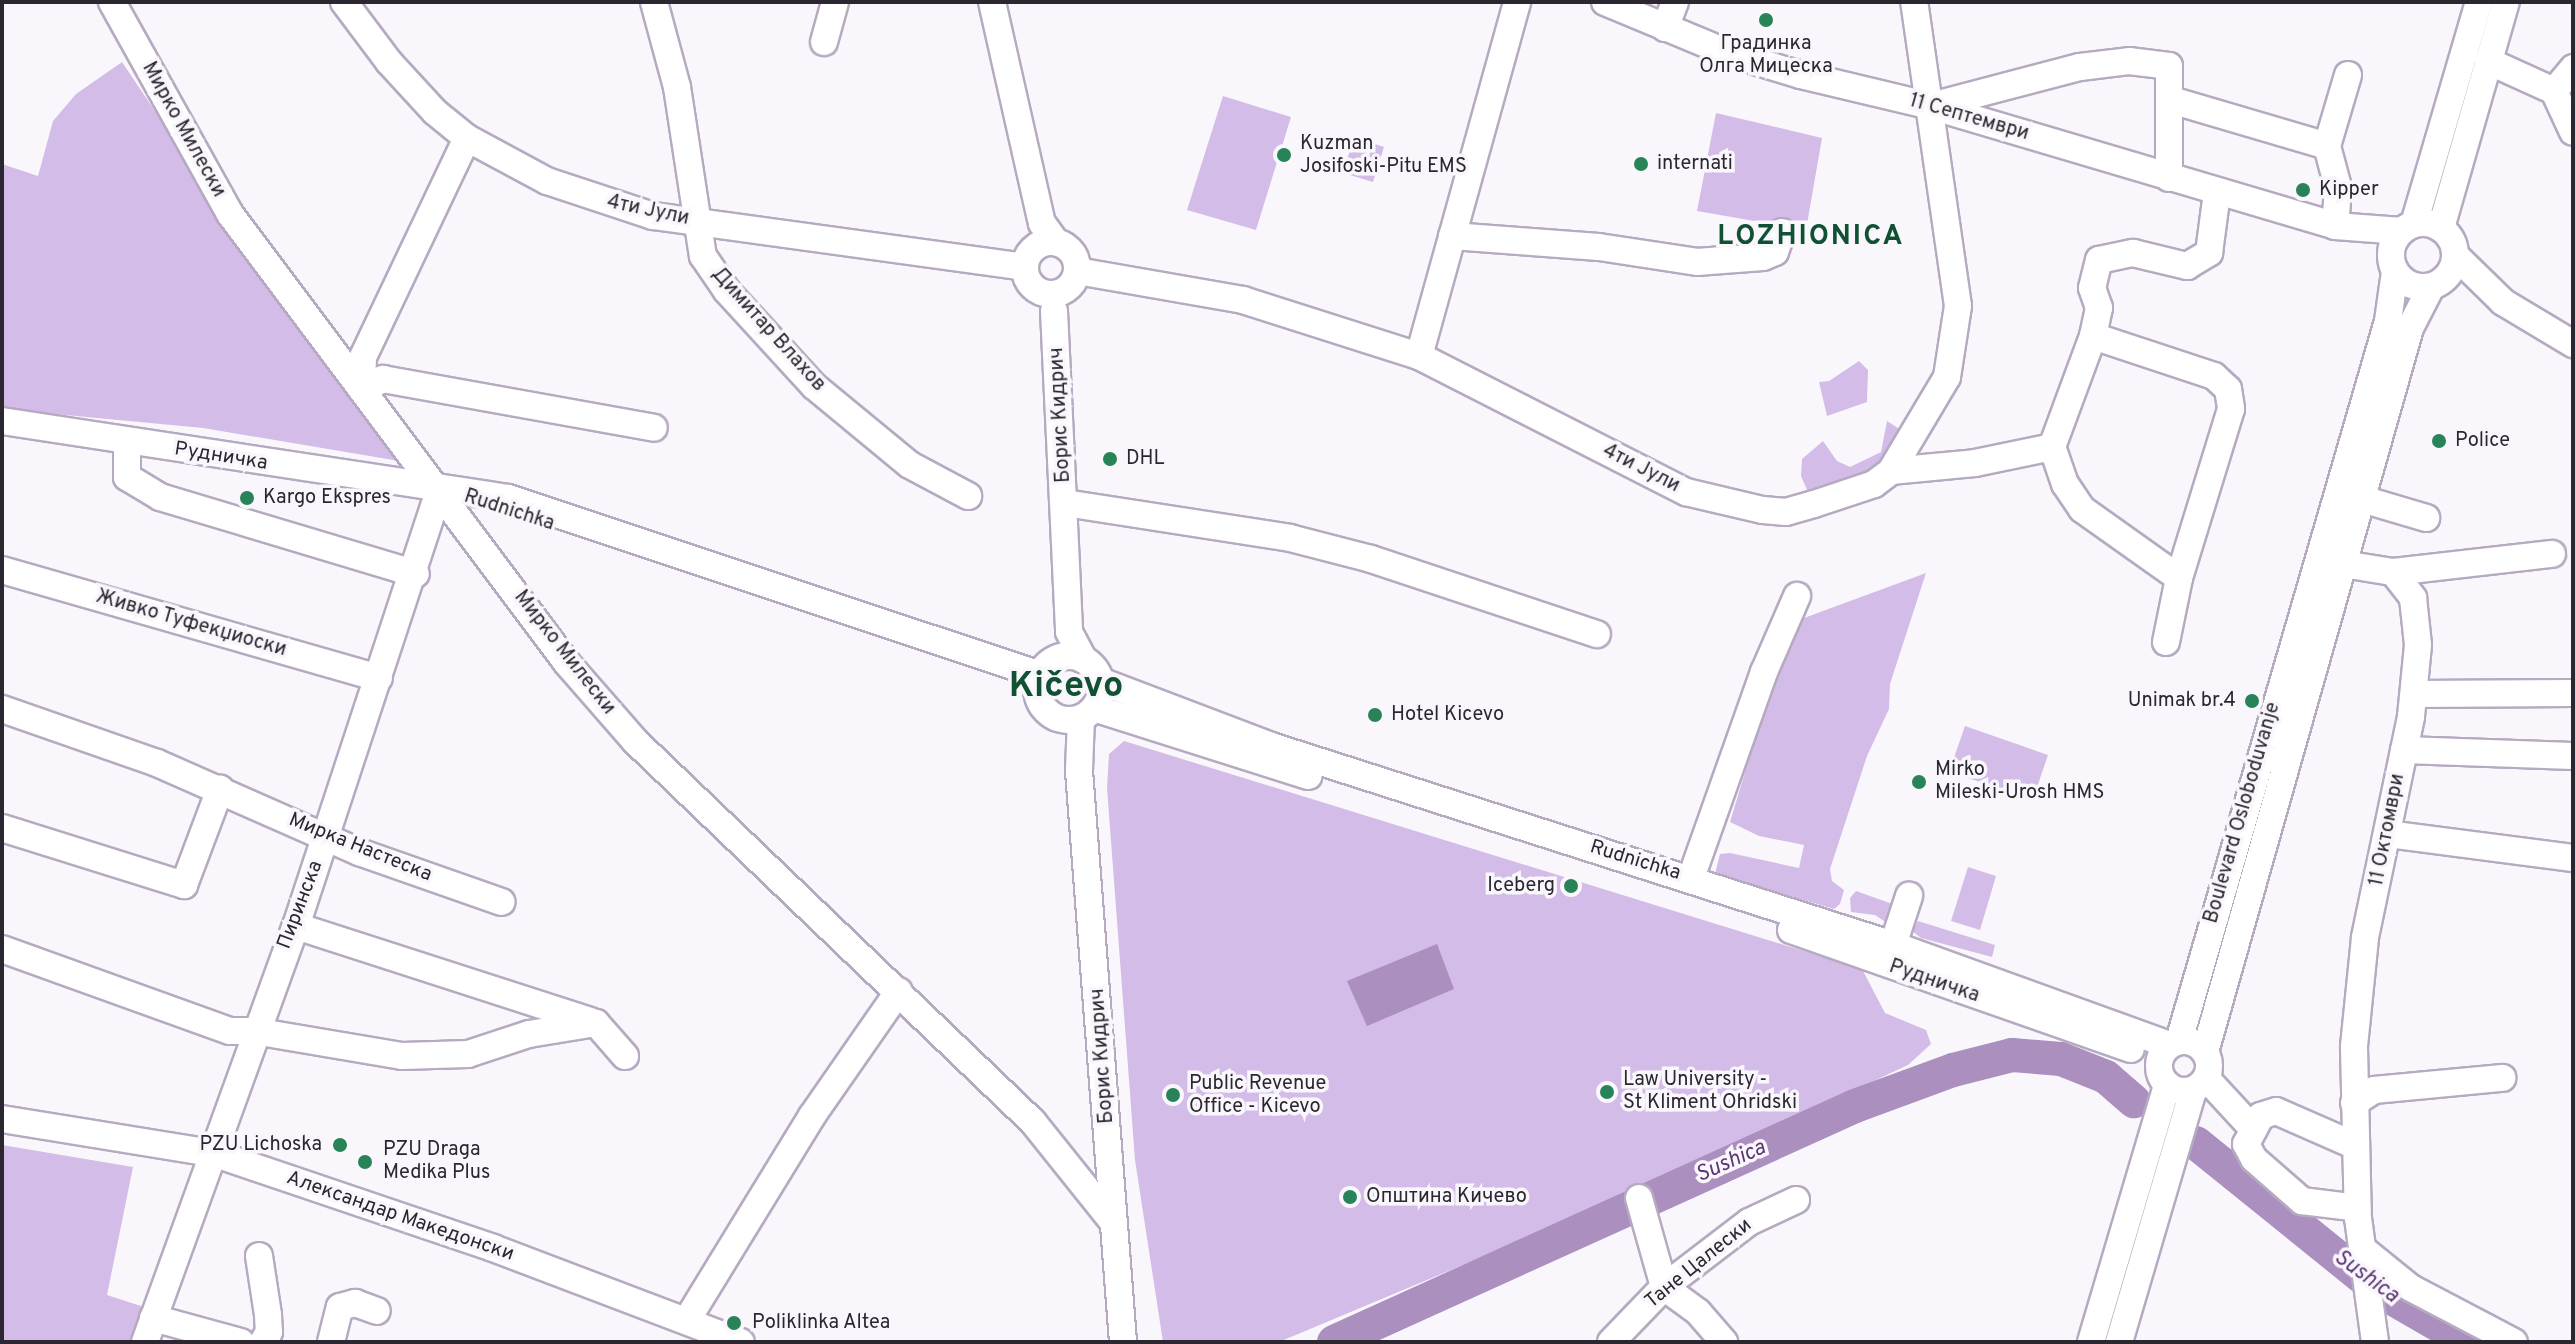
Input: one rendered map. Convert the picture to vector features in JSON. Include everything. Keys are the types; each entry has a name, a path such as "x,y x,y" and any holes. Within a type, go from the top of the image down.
{"street":[{"name":"Мирко Милески","path":"112,2 230,214 440,489 567,663 635,741 1033,1122 1114,1223"},
{"name":"4ти Јули","path":"344,2 389,62 467,138 547,181 621,209 697,222 1039,245"},
{"name":"Димитар Влахов","path":"654,2 677,87 703,256 727,291 814,386 910,465 968,496"},
{"path":"824,42 835,2"},
{"path":"992,2 1039,245 1032,286 1059,291 1070,250 1039,245"},
{"path":"1419,356 1517,2"},
{"name":"11 Септември","path":"1605,2 1665,28 1801,75 1931,106 2335,226 2408,228"},
{"path":"1665,28 1675,2"},
{"path":"1891,471 1947,377 1958,306 1914,2"},
{"path":"2479,2 2408,228 2392,246 2393,268 2411,285 2436,285 2503,302"},
{"path":"2506,2 2441,228 2455,255 2503,302 2573,344"},
{"path":"1931,106 2080,67 2129,61 2169,66 2169,178"},
{"path":"2488,61 2554,91 2573,132"},
{"path":"2554,91 2573,68"},
{"path":"2335,226 2338,187 2327,146 2348,75"},
{"path":"2171,100 2327,146"},
{"path":"467,138 363,357 362,390 383,379 654,428"},
{"path":"2179,578 2082,509 2065,484 2052,447 2093,336 2099,308 2092,288 2099,260 2133,253 2187,266 2209,253 2217,192"},
{"name":"11 Септември","path":"2335,226 2393,268"},
{"path":"2408,228 2441,228"},
{"path":"1452,236 1599,247 1697,262 1763,257 1775,252 1782,232"},
{"path":"2436,285 2455,255"},
{"name":"Boulevard Osloboduvanje","path":"2197,1077 2160,1076 2388,321 2393,268"},
{"name":"Boulevard Osloboduvanje","path":"2119,1342 2410,328 2436,285"},
{"name":"4ти Јули","path":"1059,291 1243,300 1419,356 1686,492 1786,512 1874,484 1891,471"},
{"name":"Борис Кидрич","path":"1059,291 1069,632 1092,671"},
{"path":"2093,336 2214,376 2228,389 2231,409 2179,578 2166,642"},
{"name":"Рудничка","path":"2,421 127,443 440,489"},
{"path":"127,443 127,477 160,497 416,574"},
{"path":"1891,471 1975,463 2052,447"},
{"name":"Rudnichka","path":"440,489 1042,675"},
{"name":"Пиринска","path":"241,1342 149,1330 254,1031 296,926 416,574 440,489"},
{"path":"2362,499 2426,518"},
{"path":"1065,503 1290,538 1371,559 1597,634"},
{"path":"2343,564 2393,572 2552,554"},
{"name":"Живко Туфекџиоски","path":"2,570 379,678"},
{"name":"11 Октомври","path":"2365,1259 2358,1208 2354,1103 2365,938 2404,750 2414,694 2418,645 2413,598 2393,572"},
{"path":"1691,878 1764,672 1797,596"},
{"path":"1042,675 1067,656 1092,671 1080,715 1047,712 1042,675 1069,632"},
{"name":"Rudnichka","path":"1092,671 1271,746 1893,945 2169,1048"},
{"path":"2414,694 2573,693"},
{"name":"Мирка Настеска","path":"2,709 220,789 326,838 502,902"},
{"name":"Борис Кидрич","path":"1080,715 1079,771 1123,1342"},
{"name":"Rudnichka","path":"1080,715 1710,901 2169,1048 2193,1043 2197,1077"},
{"path":"2404,750 2573,756"},
{"path":"2,828 184,885 220,789"},
{"path":"2388,834 2573,858"},
{"path":"1893,945 1909,896"},
{"path":"296,926 596,1023 625,1056"},
{"path":"2,949 230,1031 254,1031 402,1056 468,1054 529,1034 596,1023"},
{"path":"687,1320 812,1116 899,991"},
{"path":"2197,1077 2253,1129"},
{"name":"Boulevard Osloboduvanje","path":"2091,1342 2197,1077"},
{"path":"2354,1103 2374,1090 2502,1078"},
{"path":"2356,1146 2276,1111 2261,1116 2253,1129 2247,1150 2302,1201 2358,1208"},
{"name":"Александар Македонски","path":"2,1119 213,1153 687,1320 741,1342"},
{"name":"Тане Цалески","path":"1611,1342 1664,1287 1749,1222 1796,1200"},
{"path":"1644,1209 1664,1287 1698,1312 1724,1342"},
{"path":"259,1256 269,1332 263,1342"},
{"path":"2365,1259 2377,1341"},
{"path":"2365,1259 2411,1288 2514,1342"},
{"path":"331,1342 340,1307 355,1303 377,1311"}],"shaded area":[{"path":"122,62 226,217 405,462 203,428 2,409 2,164 38,176 53,121 76,94"},
{"path":"1223,96 1291,117 1256,230 1187,210"},
{"path":"1716,113 1822,138 1806,230 1697,211"},
{"path":"1354,137 1384,147 1373,182 1343,173"},
{"path":"1859,361 1868,370 1867,402 1827,416 1819,382 1829,381"},
{"path":"1887,421 1904,432 1896,452 1870,476 1807,490 1801,476 1802,459 1823,441 1837,461 1850,467 1881,452"},
{"path":"1926,573 1890,684 1889,709 1867,756 1830,869 1832,881 1844,890 1840,904 1834,909 1715,874 1720,854 1730,853 1799,868 1804,845 1759,836 1730,822 1767,699 1804,618"},
{"path":"1965,726 2048,755 2033,799 1949,772"},
{"path":"1124,741 1862,969 1885,1013 1926,1030 1931,1044 1908,1065 1642,1190 1279,1342 1163,1342 1135,1160 1107,788 1109,754"},
{"path":"1968,867 1996,876 1980,930 1951,921"},
{"path":"1856,891 1901,907 1890,925 1875,915 1851,912 1850,898"},
{"path":"1918,921 1995,945 1992,957 1921,938 1912,931"},
{"path":"1437,944 1454,989 1367,1026 1347,981"},
{"path":"2,1145 133,1167 107,1295 147,1308 137,1342 2,1342"}],"waterway":[{"name":"Sushica","path":"1334,1342 1855,1106 1953,1070 2012,1055 2061,1059 2106,1077 2134,1101"},
{"name":"Sushica","path":"2196,1143 2378,1290 2468,1342"}],"place":[{"name":"Градинка Олга Мицеска","path":"1766,20"},
{"name":"Kuzman Josifoski-Pitu EMS","path":"1284,155"},
{"name":"internati","path":"1641,164"},
{"name":"Kipper","path":"2303,190"},
{"name":"Police","path":"2439,441"},
{"name":"DHL","path":"1110,459"},
{"name":"Kargo Ekspres","path":"247,498"},
{"name":"Unimak br.4","path":"2252,701"},
{"name":"Hotel Kicevo","path":"1375,715"},
{"name":"Mirko Mileski-Urosh HMS","path":"1919,782"},
{"name":"Iceberg","path":"1571,886"},
{"name":"Law University - St Kliment Ohridski","path":"1607,1092"},
{"name":"Public Revenue Office - Kicevo","path":"1173,1095"},
{"name":"PZU Lichoska","path":"340,1145"},
{"name":"PZU Draga Medika Plus","path":"365,1162"},
{"name":"Општина Кичево","path":"1350,1197"},
{"name":"Poliklinka Altea","path":"734,1323"}],"district":[{"name":"LOZHIONICA","path":"1811,237"},
{"name":"Kičevo","path":"1066,688"}]}
